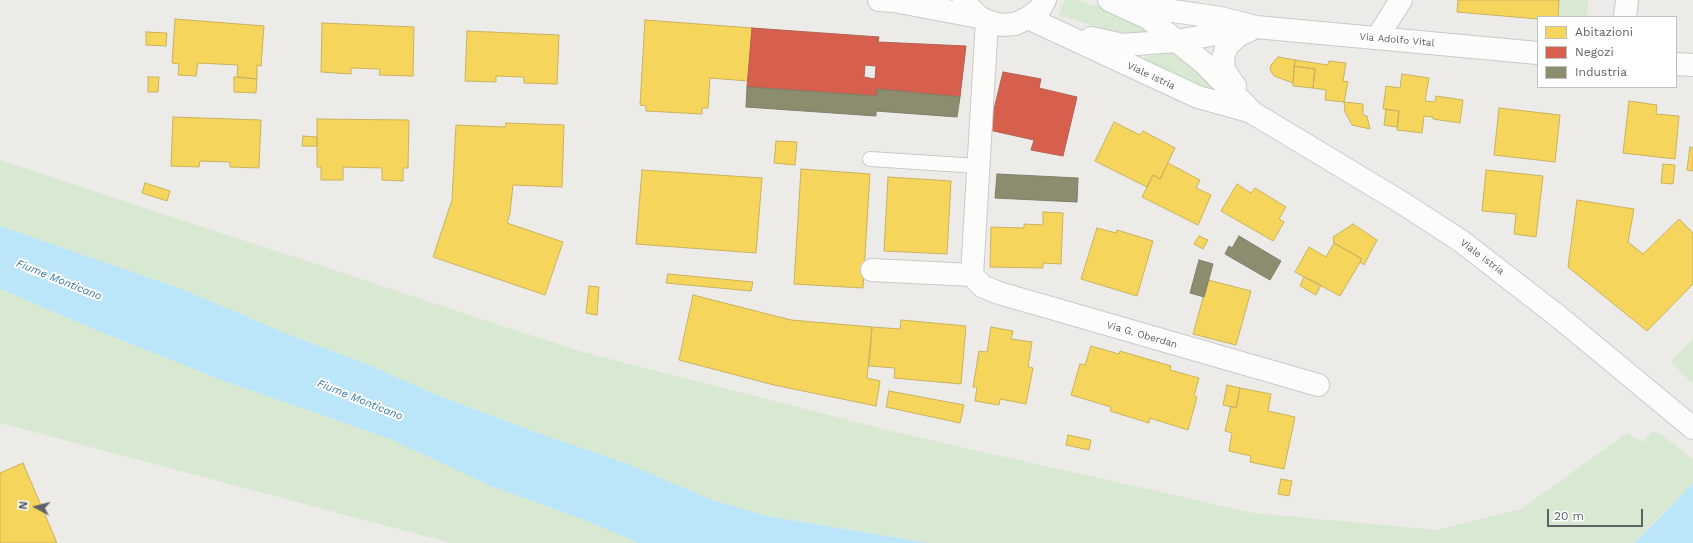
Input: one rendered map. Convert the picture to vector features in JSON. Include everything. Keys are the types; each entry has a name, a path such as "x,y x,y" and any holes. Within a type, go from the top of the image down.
{"street":[{"path":"891,0 1001,24 1015,24 1028,18 1039,10 1045,0"},
{"path":"964,0 969,7 983,19"},
{"name":"Viale Istria","path":"1109,0 1148,18 1205,64 1253,113 1404,204 1461,241 1560,317 1693,428"},
{"name":"Via Adolfo Vital","path":"1123,0 1153,8 1221,18 1256,27 1537,52"},
{"path":"1377,38 1401,0"},
{"path":"1625,16 1627,0"},
{"name":"Viale Istria","path":"1028,18 1198,97 1253,113"},
{"path":"872,270 972,275 978,166 983,19"},
{"name":"Via Adolfo Vital","path":"1175,41 1256,27"},
{"name":"Via Adolfo Vital","path":"1253,113 1224,70 1223,58 1227,46 1238,35 1256,27"},
{"name":"Viale Istria","path":"1052,30 1123,45 1175,41"},
{"path":"1677,64 1693,65"},
{"name":"Via G. Oberdan","path":"972,275 982,286 999,293 1318,385"}],"lane":[{"path":"870,159 978,166"}],"green space":[{"path":"1065,0 1078,0 1105,8 1134,20 1151,34 1134,35 1115,32 1058,15"},
{"path":"1559,0 1588,0 1587,16 1558,16"},
{"path":"1175,52 1219,86 1215,93 1141,59"},
{"path":"0,160 579,351 899,433 1254,513 1437,530 1521,509 1627,433 1643,442 1651,432 1660,433 1693,460 1693,483 1634,543 929,543 767,516 712,500 628,464 532,431 434,394 369,365 290,335 184,290 0,226"},
{"path":"0,289 91,328 224,381 390,439 491,486 582,519 639,543 451,543 0,423"},
{"path":"1693,339 1693,384 1671,362"}],"water":[{"name":"Fiume Monticano","path":"0,226 184,290 290,335 369,365 434,394 532,431 628,464 712,500 767,516 929,543 639,543 582,519 491,486 390,439 224,381 91,328 0,289"},
{"path":"1693,483 1693,543 1634,543 1644,534"}],"building: Abitazioni":[{"path":"1458,0 1559,0 1558,16 1537,16 1537,19 1457,12"},
{"path":"175,19 264,26 261,66 257,65 257,79 237,77 238,65 198,63 196,76 178,75 179,64 172,63"},
{"path":"645,20 752,28 748,81 710,78 708,108 702,108 702,114 646,111 646,106 640,105"},
{"path":"322,23 414,27 413,76 379,75 380,69 351,68 351,74 321,72"},
{"path":"467,31 559,35 557,84 524,83 524,77 496,76 496,82 465,81"},
{"path":"146,32 167,33 166,46 146,45"},
{"path":"1278,57 1295,60 1293,83 1274,76 1270,70 1271,65"},
{"path":"1295,60 1328,65 1329,61 1346,63 1343,81 1348,82 1344,102 1325,100 1326,90 1313,88 1315,69 1294,66"},
{"path":"1294,66 1315,69 1313,88 1293,86"},
{"path":"1402,74 1429,78 1425,101 1435,102 1436,96 1463,100 1460,123 1433,119 1433,117 1424,116 1422,133 1397,130 1399,111 1383,109 1386,86 1400,88"},
{"path":"148,77 159,77 158,92 148,92"},
{"path":"234,77 257,79 256,93 234,92"},
{"path":"1629,101 1657,105 1656,114 1679,116 1675,159 1623,153"},
{"path":"1344,102 1363,104 1363,115 1367,116 1370,129 1352,125 1345,112"},
{"path":"1499,108 1560,115 1555,162 1494,155"},
{"path":"1386,109 1399,111 1397,127 1384,125"},
{"path":"173,117 261,120 259,168 230,167 230,162 200,161 199,167 171,166"},
{"path":"317,119 409,120 408,168 403,168 403,181 382,180 382,168 343,167 343,180 321,180 321,167 317,167"},
{"path":"1114,122 1140,135 1143,131 1175,148 1160,179 1153,175 1147,187 1095,161"},
{"path":"506,123 564,125 562,187 513,185 510,213 507,223 563,242 545,295 433,257 452,200 456,125 505,127"},
{"path":"303,136 317,137 317,146 302,146"},
{"path":"776,141 797,142 795,165 774,163"},
{"path":"1690,147 1693,148 1693,171 1687,170"},
{"path":"1168,163 1200,180 1196,188 1211,195 1198,225 1142,197 1153,175 1160,179"},
{"path":"1663,164 1675,165 1673,184 1661,183"},
{"path":"801,169 870,174 863,288 794,284"},
{"path":"642,170 762,178 756,253 636,244"},
{"path":"1486,170 1543,176 1536,237 1514,234 1516,214 1482,211"},
{"path":"888,177 951,181 947,254 884,251"},
{"path":"145,183 170,191 167,201 142,193"},
{"path":"1237,184 1251,193 1255,188 1286,207 1279,219 1284,222 1273,241 1221,211"},
{"path":"1577,200 1634,209 1628,242 1643,254 1679,219 1693,233 1693,284 1647,331 1568,267"},
{"path":"1043,212 1063,213 1061,264 1043,263 1043,268 990,267 991,227 1024,228 1024,224 1043,225"},
{"path":"1353,224 1377,240 1364,265 1360,262 1362,259 1334,243 1333,237"},
{"path":"1097,228 1116,233 1117,230 1153,241 1137,296 1081,279"},
{"path":"1199,236 1208,240 1203,249 1194,244"},
{"path":"1334,243 1362,259 1340,296 1295,272 1309,247 1326,257"},
{"path":"668,274 753,282 751,291 666,283"},
{"path":"1304,277 1321,285 1316,295 1300,286"},
{"path":"1208,280 1251,291 1236,345 1193,334"},
{"path":"589,286 599,287 597,315 586,313"},
{"path":"693,295 791,320 872,327 867,378 880,381 876,406 774,385 679,360"},
{"path":"901,320 966,326 961,384 894,378 895,368 869,366 872,327 900,329"},
{"path":"991,327 1013,331 1011,339 1032,342 1028,367 1033,368 1026,404 1000,399 999,405 975,401 977,387 973,387 979,351 987,352"},
{"path":"1091,346 1119,354 1120,351 1171,366 1170,370 1199,378 1194,396 1197,397 1188,430 1150,418 1149,423 1110,411 1111,407 1071,395 1080,364 1085,365"},
{"path":"1227,385 1240,388 1236,408 1223,405"},
{"path":"1240,388 1271,394 1268,411 1295,417 1284,469 1250,462 1251,456 1229,451 1232,433 1225,431 1231,406 1236,408"},
{"path":"889,391 964,405 960,423 886,407"},
{"path":"1068,435 1091,440 1089,450 1066,445"},
{"path":"23,463 57,543 0,543 0,473"},
{"path":"1281,479 1292,481 1289,496 1278,494"}],"building: Negozi":[{"path":"752,28 879,37 878,42 966,46 960,97 877,89 877,96 747,87","holes":["865,65 876,66 875,79 864,77"]},
{"path":"1003,72 1041,79 1039,88 1077,97 1063,156 1031,150 1034,140 989,130"}],"building: Industria":[{"path":"747,87 877,96 877,89 960,97 957,117 876,111 876,116 746,107"},
{"path":"997,174 1078,178 1077,202 995,198"},
{"path":"1239,236 1281,261 1270,280 1225,254 1229,246 1232,248"},
{"path":"1199,260 1213,264 1204,297 1190,293"}]}
